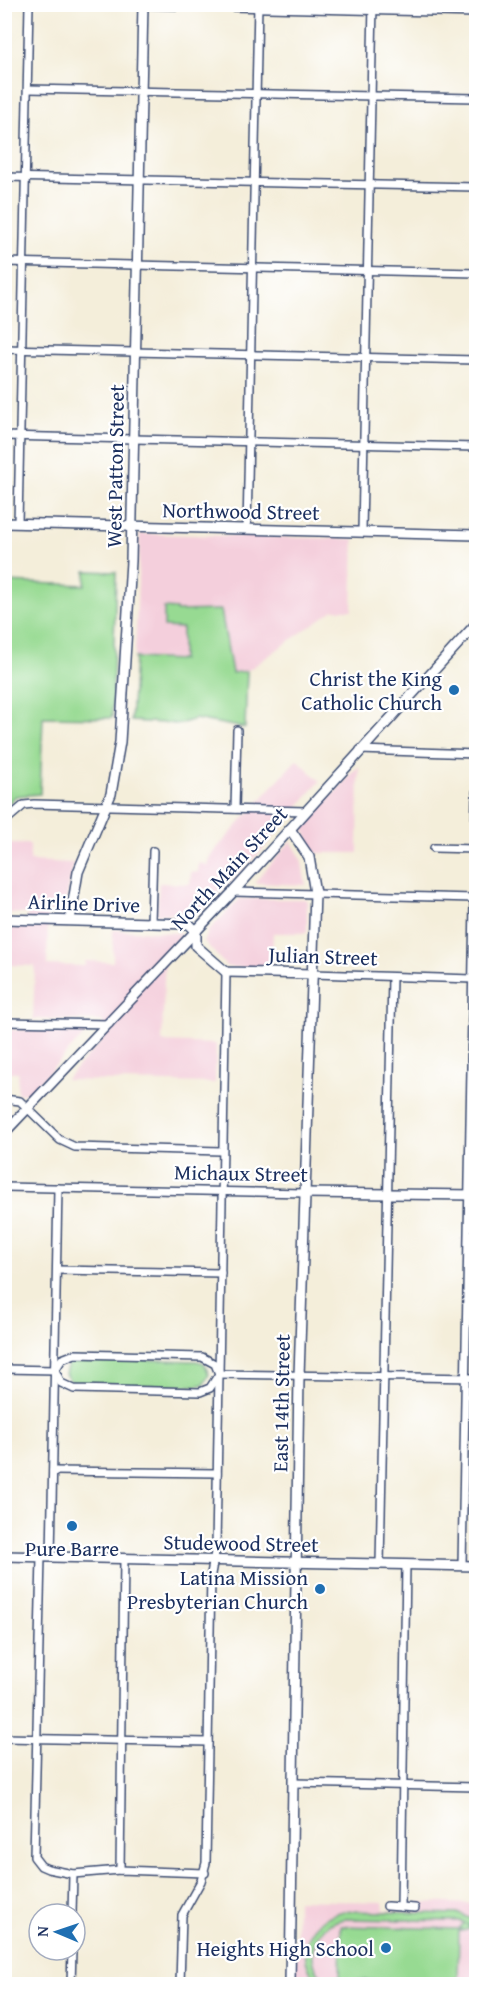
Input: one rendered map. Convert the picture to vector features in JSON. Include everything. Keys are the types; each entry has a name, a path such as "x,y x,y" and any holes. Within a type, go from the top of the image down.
{"street":[{"path":"18,523 30,4"},
{"path":"103,4 373,8 477,13"},
{"name":"West Patton Street","path":"70,920 78,872 106,807 116,775 120,742 132,526 143,5"},
{"path":"248,529 258,6"},
{"path":"362,531 373,8"},
{"path":"28,89 477,98"},
{"path":"4,177 477,187"},
{"path":"4,262 477,273"},
{"path":"4,349 477,360"},
{"path":"4,436 477,447"},
{"name":"Northwood Street","path":"4,523 477,535"},
{"name":"North Main Street","path":"4,1133 233,891 477,624"},
{"path":"235,809 237,730"},
{"path":"360,750 477,754"},
{"path":"462,1566 465,1377 473,1195 476,792"},
{"path":"4,822 28,804 306,811"},
{"name":"East 14th Street","path":"290,829 309,857 315,893 299,1376 290,1984"},
{"path":"434,848 476,849"},
{"path":"151,923 153,851"},
{"path":"233,891 474,898"},
{"name":"Airline Drive","path":"4,919 189,924 195,931"},
{"path":"180,1984 182,1915 205,1873 210,1582 214,1560 217,1473 226,972 196,946 195,931"},
{"name":"Julian Street","path":"226,972 473,979"},
{"path":"380,1564 392,976"},
{"path":"4,1022 109,1024"},
{"path":"4,1099 20,1101 60,1140 75,1147 221,1151"},
{"name":"Michaux Street","path":"4,1187 473,1195"},
{"path":"51,1557 58,1188"},
{"path":"57,1270 221,1273"},
{"path":"55,1370 62,1359 75,1354 202,1357 215,1364 219,1374"},
{"path":"4,1369 55,1370"},
{"path":"55,1370 61,1383 74,1389 200,1392 210,1388 219,1374"},
{"path":"219,1374 477,1378"},
{"path":"53,1471 217,1473"},
{"name":"Studewood Street","path":"4,1556 477,1566"},
{"path":"41,1557 34,1830 34,1851 37,1862 48,1869 73,1874 120,1870 205,1873"},
{"path":"120,1870 124,1559"},
{"path":"401,1907 406,1564"},
{"path":"4,1738 208,1742"},
{"path":"294,1783 477,1786"},
{"path":"72,1902 73,1874"},
{"path":"387,1906 415,1908"},
{"path":"71,1984 72,1962"}],"shaded area":[{"path":"140,534 354,539 352,610 333,610 247,671 245,728 195,719 180,724 132,721"},
{"path":"297,759 320,781 262,850 199,913 157,914 159,883 190,884 191,872 198,872 199,863 208,865 210,856"},
{"path":"359,766 358,853 314,853 303,827"},
{"path":"291,841 301,858 306,885 254,883"},
{"path":"5,844 30,844 30,861 74,863 64,909 48,913 47,965 85,966 85,961 113,962 113,930 179,933 180,937 165,953 162,1042 216,1044 215,1083 65,1080 102,1041 103,1021 33,1019 35,966 5,965 5,928 27,928 27,914 5,913"},
{"path":"240,899 307,899 307,933 273,933 272,969 227,967 204,941 209,930"},
{"path":"4,1030 86,1033 28,1094 17,1093 18,1072 5,1072"},
{"name":"Heights High School","path":"297,1900 383,1902 384,1910 418,1911 419,1902 476,1904 476,1984 296,1984"}],"green space":[{"path":"86,571 116,572 112,718 43,717 40,794 16,796 5,807 5,582 85,585"},
{"path":"164,608 176,609 176,611 221,610 232,673 247,671 245,728 195,719 180,724 131,721 135,658 182,660 182,628 164,627"},
{"path":"74,1358 197,1361 204,1363 209,1374 204,1384 196,1386 77,1384 70,1381 65,1374 68,1363"},
{"path":"347,1911 461,1914 476,1921 476,1930 467,1924 470,1929 461,1931 460,1927 465,1923 459,1921 346,1919 334,1922 324,1929 313,1948 316,1969 324,1978 335,1984 321,1984 312,1974 307,1962 308,1939 323,1920"},
{"path":"341,1926 459,1929 458,1982 340,1980"}],"place":[{"name":"Christ the King Catholic Church","path":"454,690"},
{"name":"Pure Barre","path":"72,1526"},
{"name":"Latina Mission Presbyterian Church","path":"320,1589"},
{"name":"Heights High School","path":"386,1948"}]}
